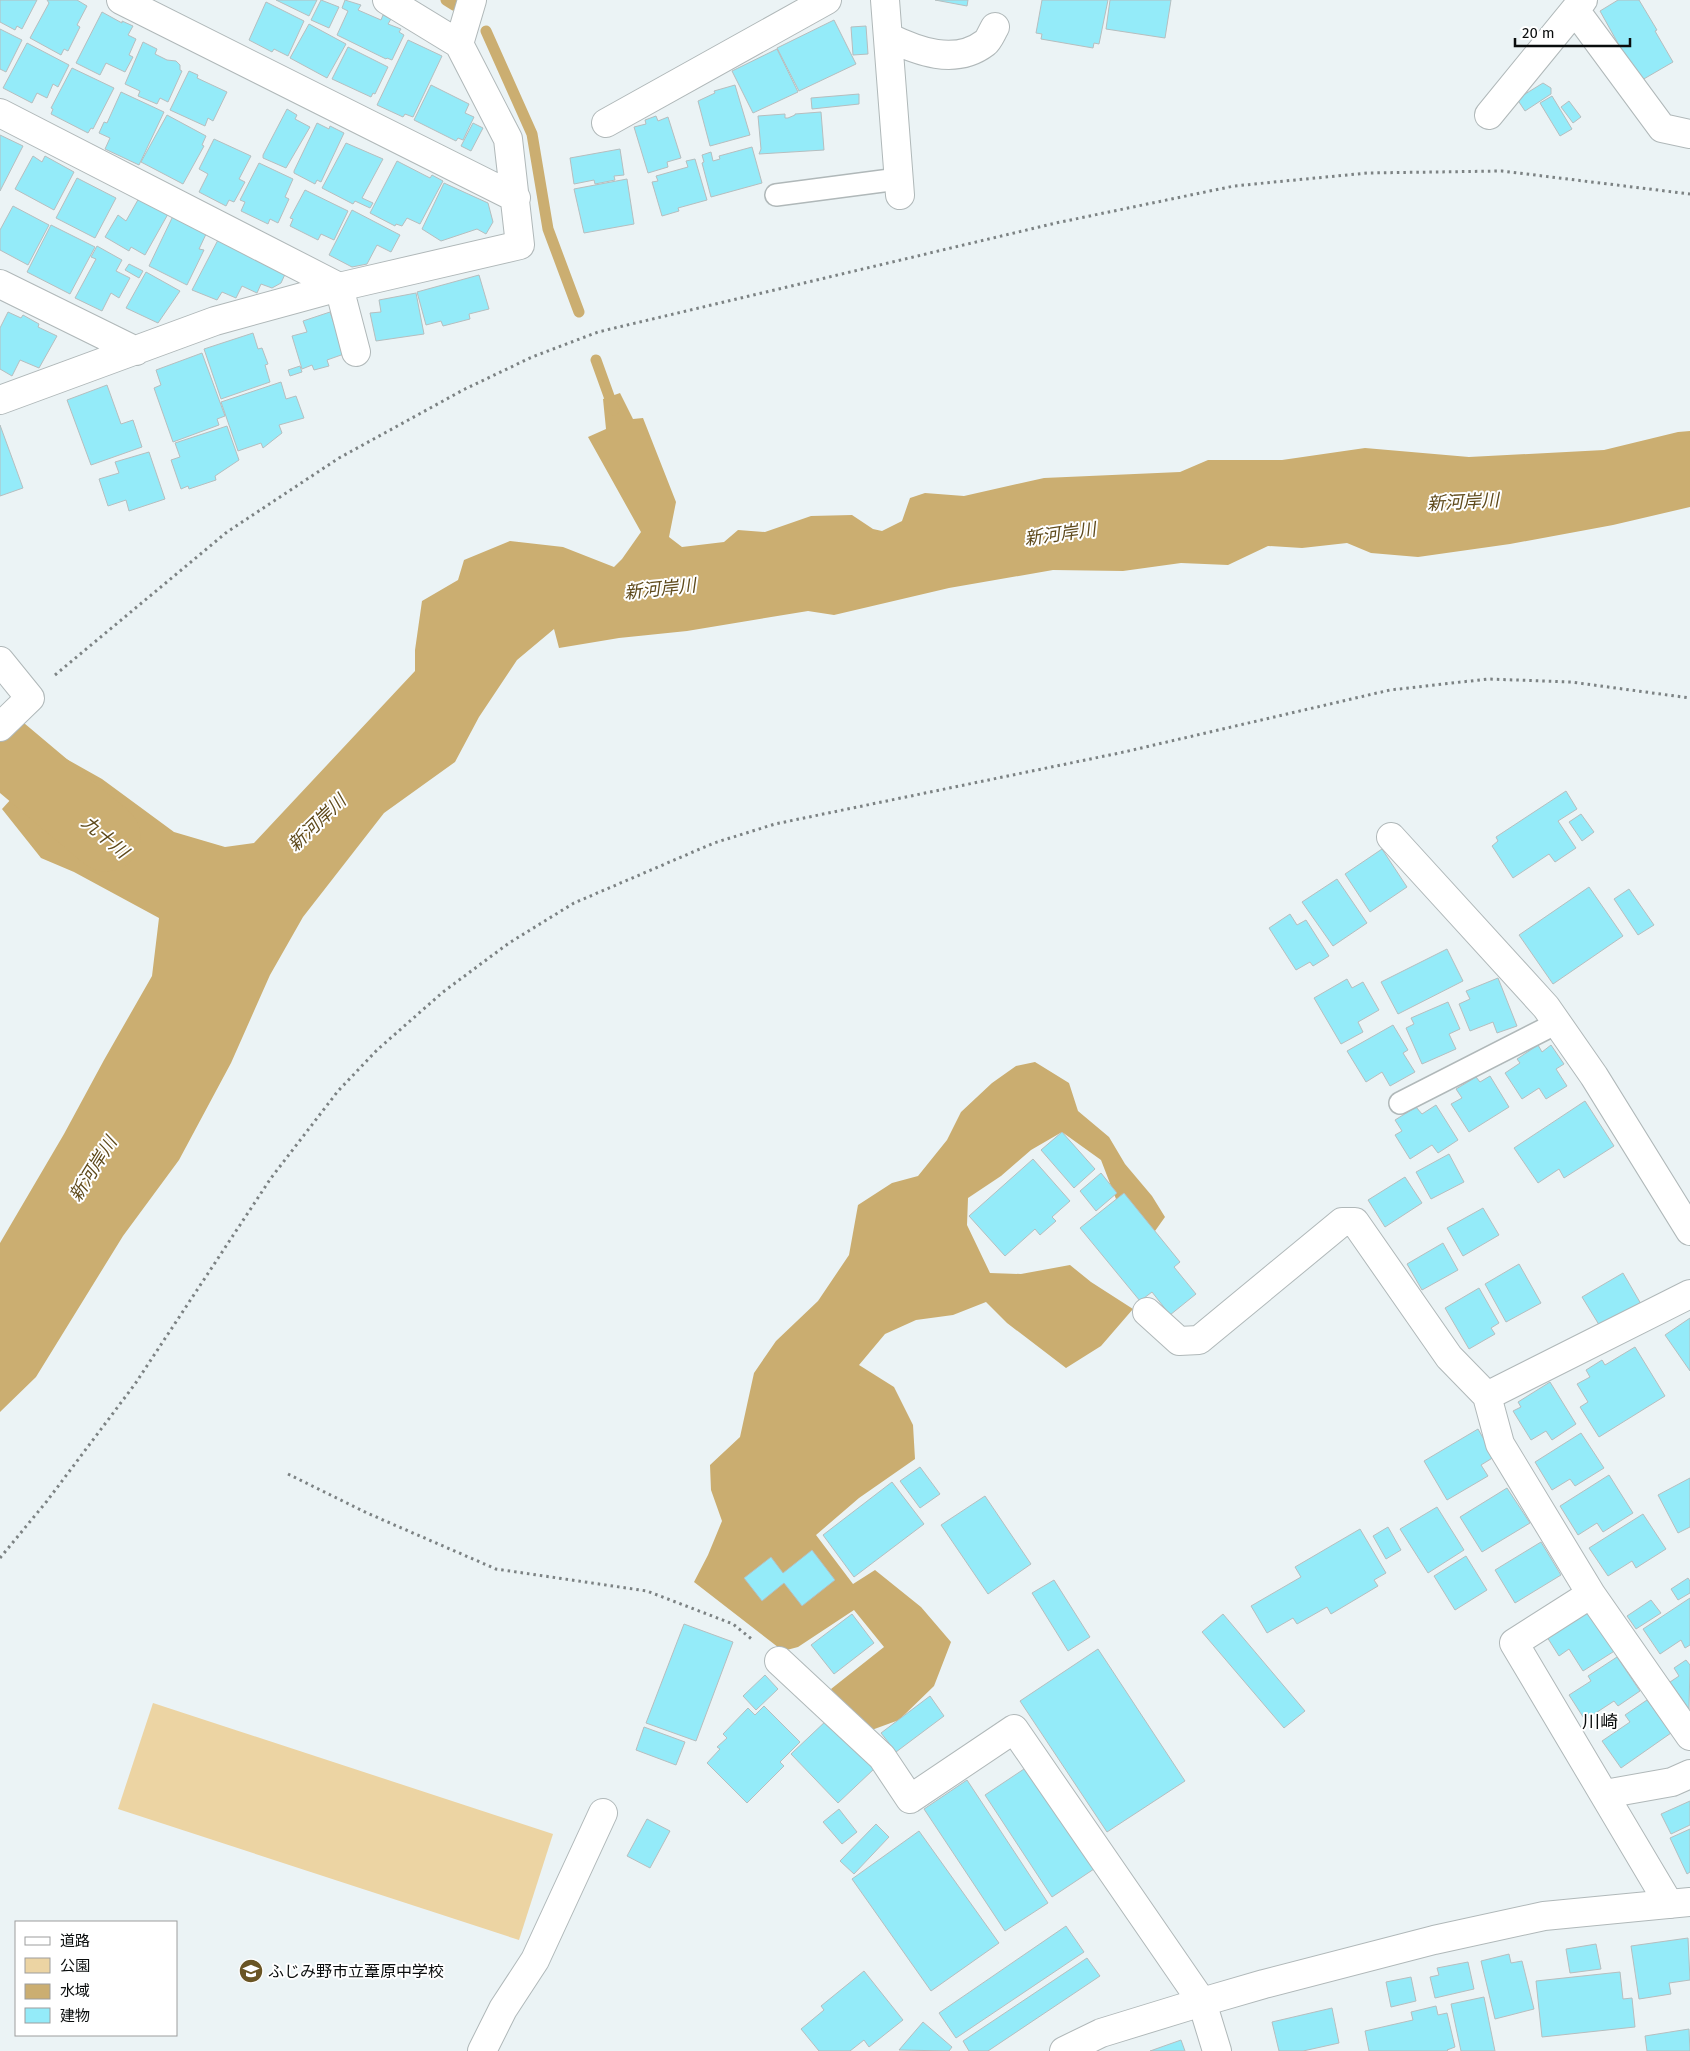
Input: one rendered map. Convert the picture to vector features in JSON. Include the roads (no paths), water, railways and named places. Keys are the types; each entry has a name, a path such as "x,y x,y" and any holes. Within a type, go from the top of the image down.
{"street":[{"path":"121,0 516,198"},
{"path":"0,400 215,321 339,287 520,245 508,140 459,44 386,0"},
{"path":"459,44 472,0"},
{"path":"606,123 827,0"},
{"path":"885,0 899,187"},
{"path":"1489,115 1579,5 1662,128 1690,134"},
{"path":"888,37 914,49 941,55 966,54 986,42 995,27"},
{"path":"0,113 339,287 356,352"},
{"path":"0,284 136,351"},
{"path":"0,661 30,698 4,723"},
{"path":"1391,837 1546,1007 1594,1076 1690,1231"},
{"path":"1146,1312 1179,1341 1199,1340 1342,1222 1355,1222 1449,1357 1487,1396 1500,1444 1591,1594 1690,1736"},
{"path":"1487,1396 1690,1294"},
{"path":"1064,2051 1101,2033 1202,2002 1434,1940 1544,1916 1679,1903 1605,1794 1514,1643 1591,1594"},
{"path":"779,1661 882,1756 910,1800 1014,1729 1202,2002 1217,2051"},
{"path":"1605,1794 1672,1782 1690,1774"},
{"path":"482,2051 503,2010 535,1960 603,1813"}],"lane":[{"path":"776,195 899,187"},
{"path":"1400,1103 1557,1023"}],"water":[{"name":"新河岸川","path":"620,393 633,419 643,418 676,502 669,537 682,547 724,542 738,530 765,532 811,516 852,515 873,529 882,531 902,521 910,498 925,493 964,496 1044,478 1180,472 1208,460 1282,460 1365,448 1469,457 1604,450 1678,432 1690,431 1690,507 1613,525 1510,544 1418,557 1371,553 1347,543 1302,548 1268,546 1228,565 1181,563 1123,571 1053,570 949,588 834,615 808,611 687,631 619,638 559,648 554,629 517,660 479,717 455,762 384,813 303,917 270,975 231,1063 179,1160 123,1236 36,1377 0,1412 0,1243 64,1134 152,976 159,918 74,872 41,858 2,809 54,752 102,779 174,832 225,847 254,843 415,671 415,650 422,601 458,580 464,560 510,541 563,547 614,567 622,559 641,532 588,437 606,429 603,399"}],"waterway":[{"path":"446,0 454,5"},
{"path":"486,31 532,134 548,229 579,312"},
{"path":"596,360 614,410"},
{"name":"九十川","path":"0,748 106,837"}],"place":[{"name":"ふじみ野市立葦原中学校","path":"251,1971"}],"district":[{"name":"川崎","path":"1600,1722"}]}
